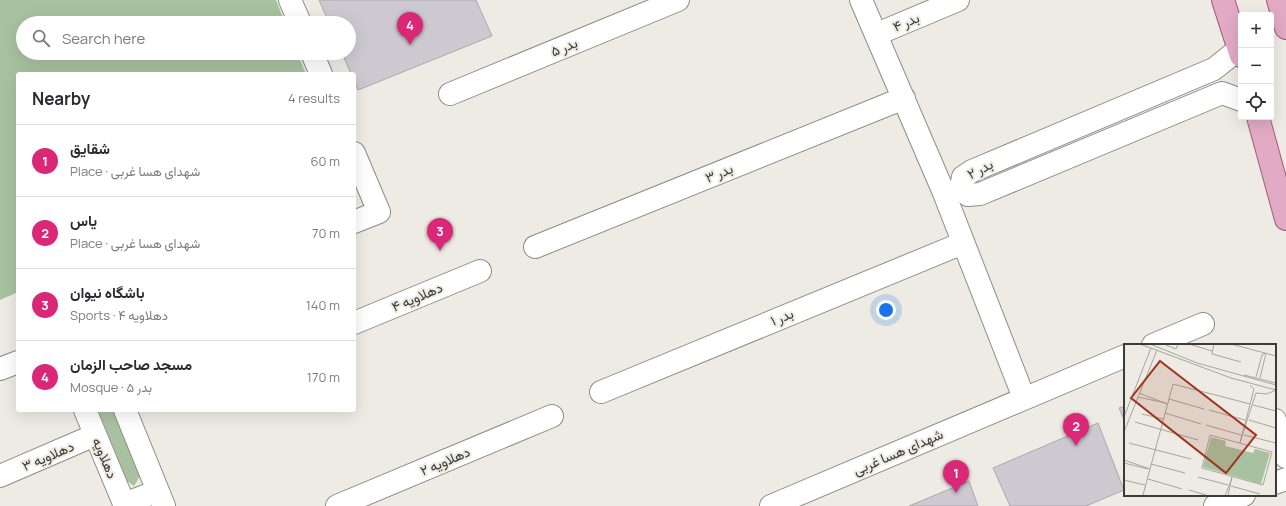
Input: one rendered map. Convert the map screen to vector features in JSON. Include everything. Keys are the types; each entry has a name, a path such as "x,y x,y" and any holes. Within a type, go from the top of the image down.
{"main road":[{"path":"1223,0 1239,48"},
{"path":"1278,0 1286,28"},
{"path":"1259,120 1286,219"}],"street":[{"path":"290,0 297,16"},
{"name":"بدر ۵","path":"450,94 678,0"},
{"path":"861,0 904,98 952,190 963,243 1024,398"},
{"name":"بدر ۴","path":"877,34 958,0"},
{"name":"بدر ۲","path":"1238,53 1214,69 972,171 963,177 952,190 968,196 980,194 1222,93 1238,99"},
{"path":"315,60 320,72"},
{"name":"بدر ۳","path":"535,247 904,98"},
{"path":"1071,129 1080,153"},
{"path":"356,158 379,212 356,221"},
{"name":"بدر ۱","path":"600,392 963,243"},
{"name":"دهلاویه ۴","path":"356,322 480,271"},
{"path":"1155,344 1203,324"},
{"name":"شهدای هسا غربی","path":"771,506 1124,356"},
{"path":"0,369 16,363"},
{"name":"دهلاویه","path":"86,412 125,505"},
{"path":"125,505 161,499 133,412"},
{"name":"دهلاویه ۲","path":"337,506 552,416"},
{"path":"1276,423 1286,457"},
{"name":"دهلاویه ۳","path":"0,476 96,435"},
{"path":"1276,483 1286,479"},
{"path":"1215,506 1241,496"}],"green space":[{"path":"0,0 276,0 282,16 16,16 16,60 300,60 305,72 16,72 16,293 0,300"},
{"path":"99,412 115,412 140,476 134,486 127,481"}],"building":[{"path":"319,0 476,0 492,36 358,90 356,85 356,72 350,72 345,60 356,60 356,16 326,16"},
{"path":"1124,406 1124,420 1119,408"},
{"path":"1098,423 1124,490 1086,506 1010,506 993,468"},
{"path":"969,481 978,506 909,506"}],"place":[{"name":"مسجد صاحب الزمان","path":"410,45"},
{"name":"باشگاه نیوان","path":"440,251"},
{"name":"یاس","path":"1076,446"},
{"name":"شقایق","path":"956,493"}]}
